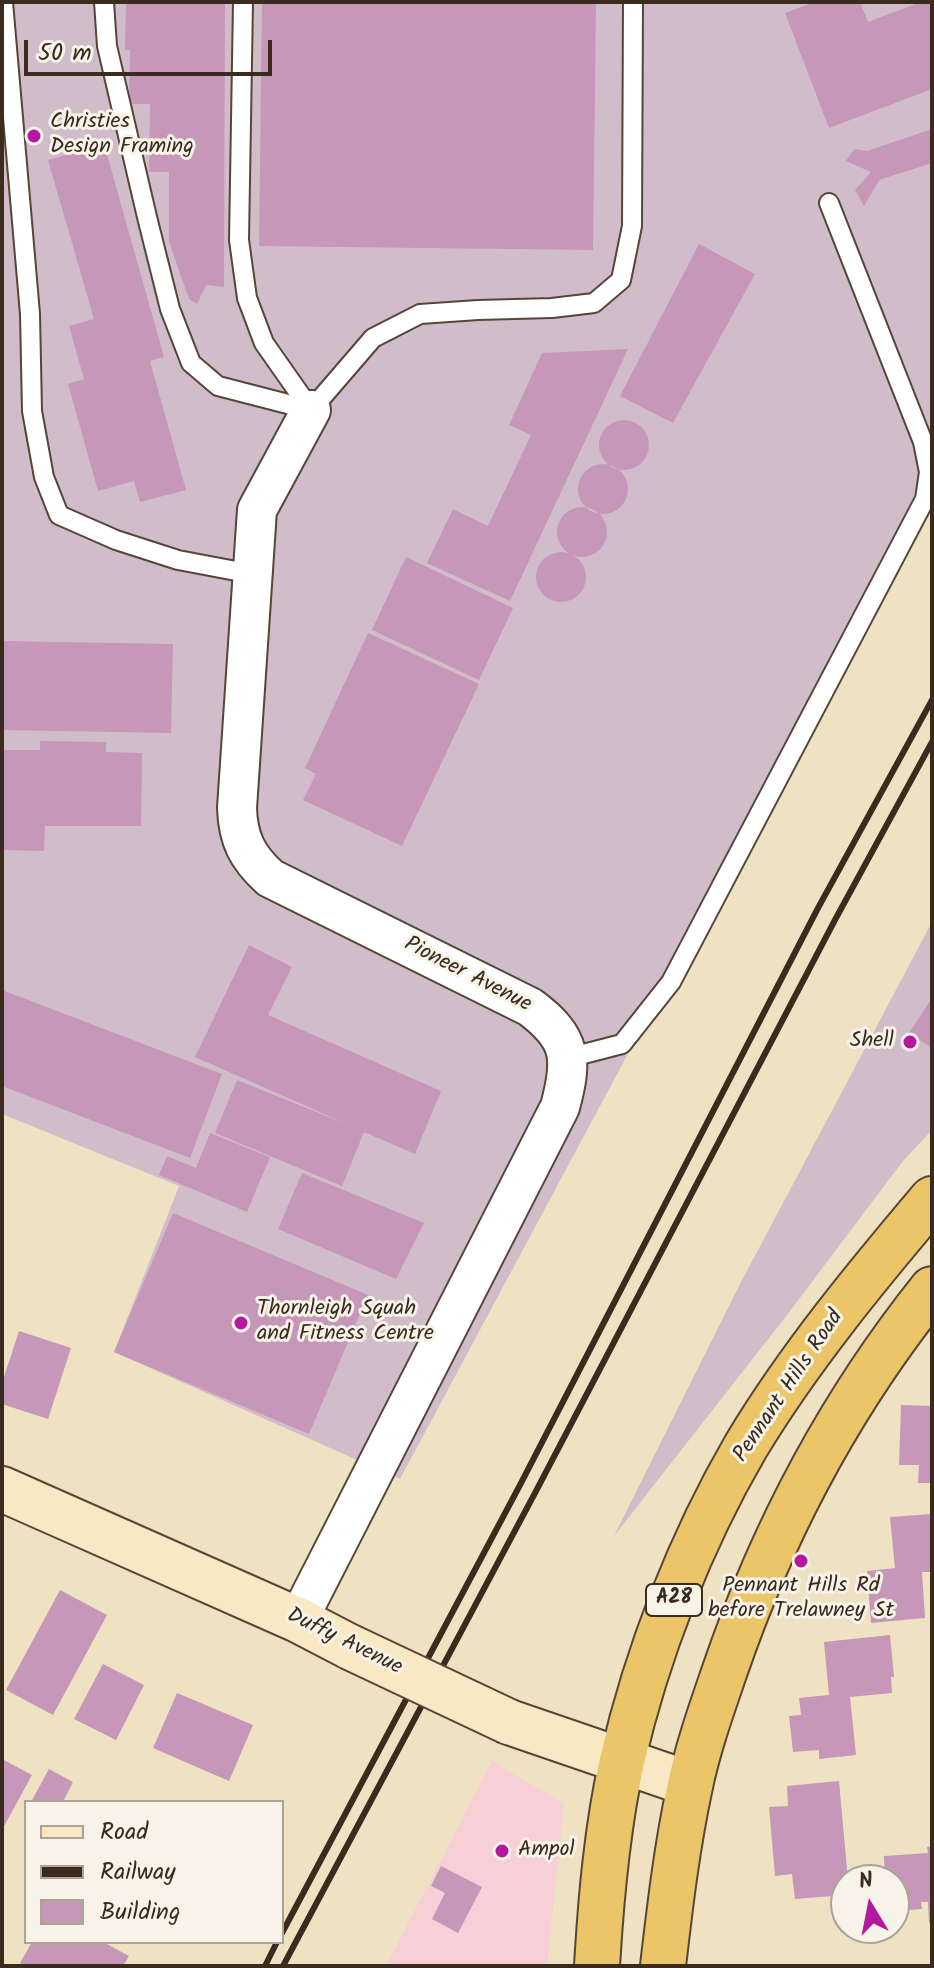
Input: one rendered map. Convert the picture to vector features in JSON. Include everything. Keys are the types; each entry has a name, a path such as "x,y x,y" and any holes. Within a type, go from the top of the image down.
{"highway":[{"name":"Pennant Hills Road","path":"597,1966 600,1910 622,1761 647,1674 700,1536 746,1447 791,1377 889,1249 932,1199"},
{"path":"663,1966 690,1784 744,1614 815,1459 896,1334 932,1289"}],"main road":[{"name":"Duffy Avenue","path":"2,1489 298,1620 509,1722 690,1784"}],"street":[{"name":"Pioneer Avenue","path":"311,410 257,510 237,808 237,828 242,844 253,862 270,878 530,1007 551,1022 568,1058"},
{"path":"298,1620 560,1107 568,1058"}],"lane":[{"path":"3,2 30,314 32,411 44,477 59,515 116,540 178,560 252,574"},
{"path":"104,2 107,46 147,217 170,309 191,363 218,386 311,410"},
{"path":"243,2 239,240 247,298 264,343 311,410"},
{"path":"311,410 373,338 420,314 594,303 621,280 632,226 633,2"},
{"path":"568,1058 622,1044 671,982 925,499 929,472 923,442 829,203"}],"shaded area":[{"path":"2,2 932,2 932,502 637,1037 400,1479 114,1352 179,1186 2,1114"},
{"path":"932,922 932,1130 903,1161 614,1536 740,1284"},
{"name":"Ampol","path":"492,1761 564,1804 547,1966 386,1966"}],"building":[{"path":"126,2 225,2 224,287 206,285 197,304 189,299 169,242 169,172 149,172 150,104 129,104 130,50 125,50"},
{"path":"262,2 596,2 593,250 259,246"},
{"path":"814,2 860,2 868,22 921,2 932,2 932,89 829,128 785,13"},
{"path":"932,129 932,163 879,180 864,206 855,190 871,172 846,161 854,149 867,151"},
{"path":"104,144 164,357 150,361 186,490 140,502 134,481 98,491 68,384 84,379 69,326 94,319 48,160"},
{"path":"699,244 755,274 673,423 620,396"},
{"path":"628,349 510,601 427,563 453,509 488,526 531,435 509,425 542,353"},
{"path":"624,420 642,427 649,445 642,463 624,470 606,463 599,445 606,427"},
{"path":"603,464 620,472 628,489 620,506 603,514 586,506 578,489 586,472"},
{"path":"582,507 600,514 607,532 600,550 582,557 564,550 557,532 564,514"},
{"path":"561,552 579,559 586,577 579,595 561,602 543,595 536,577 543,559"},
{"path":"406,557 513,608 479,680 372,630"},
{"path":"368,633 479,684 402,846 303,800 316,774 305,768"},
{"path":"2,641 173,644 171,733 2,730"},
{"path":"40,741 106,742 106,752 142,753 141,826 45,826 44,851 2,850 2,750 40,750"},
{"path":"249,945 292,967 268,1015 441,1091 415,1154 364,1132 342,1186 215,1133 237,1080 349,1125 195,1057"},
{"path":"2,990 222,1074 190,1158 2,1086"},
{"path":"932,998 932,1048 909,1033"},
{"path":"210,1133 270,1157 247,1212 159,1175 167,1156 196,1168"},
{"path":"302,1173 424,1223 396,1279 278,1229"},
{"name":"Thornleigh Squah and Fitness Centre","path":"173,1213 368,1295 309,1434 114,1352"},
{"path":"19,1331 71,1348 48,1419 2,1404 2,1383"},
{"path":"901,1405 932,1406 932,1483 918,1483 919,1465 899,1465"},
{"path":"932,1514 932,1572 922,1572 925,1618 871,1623 867,1571 895,1568 890,1517"},
{"path":"60,1590 107,1615 53,1715 6,1690"},
{"path":"890,1635 894,1677 891,1677 892,1693 850,1697 856,1755 819,1759 819,1750 793,1752 789,1716 801,1715 799,1698 829,1695 824,1642"},
{"path":"103,1664 144,1685 116,1740 74,1719"},
{"path":"177,1693 253,1725 229,1781 153,1748"},
{"path":"2,1759 32,1775 2,1830"},
{"path":"49,1769 73,1782 64,1800 32,1800"},
{"path":"839,1781 847,1864 830,1864 830,1896 795,1899 792,1874 775,1876 769,1807 788,1806 787,1786"},
{"path":"932,1846 932,1923 929,1923 928,1902 921,1902 922,1909 910,1910 910,1864 884,1864 884,1856 928,1853 927,1847"},
{"path":"441,1866 482,1887 458,1933 432,1919 445,1893 431,1886"},
{"path":"31,1944 107,1944 129,1956 123,1966 26,1966 20,1963"}],"railway":[{"path":"284,1929 520,1485 818,908 932,700"},
{"path":"283,1966 932,742"},
{"path":"265,1966 276,1944"}],"place":[{"name":"Christies Design Framing","path":"34,136"},
{"name":"Shell","path":"910,1042"},
{"name":"Thornleigh Squah and Fitness Centre","path":"241,1323"},
{"name":"Pennant Hills Rd before Trelawney St","path":"801,1561"},
{"name":"Ampol","path":"502,1851"}]}
